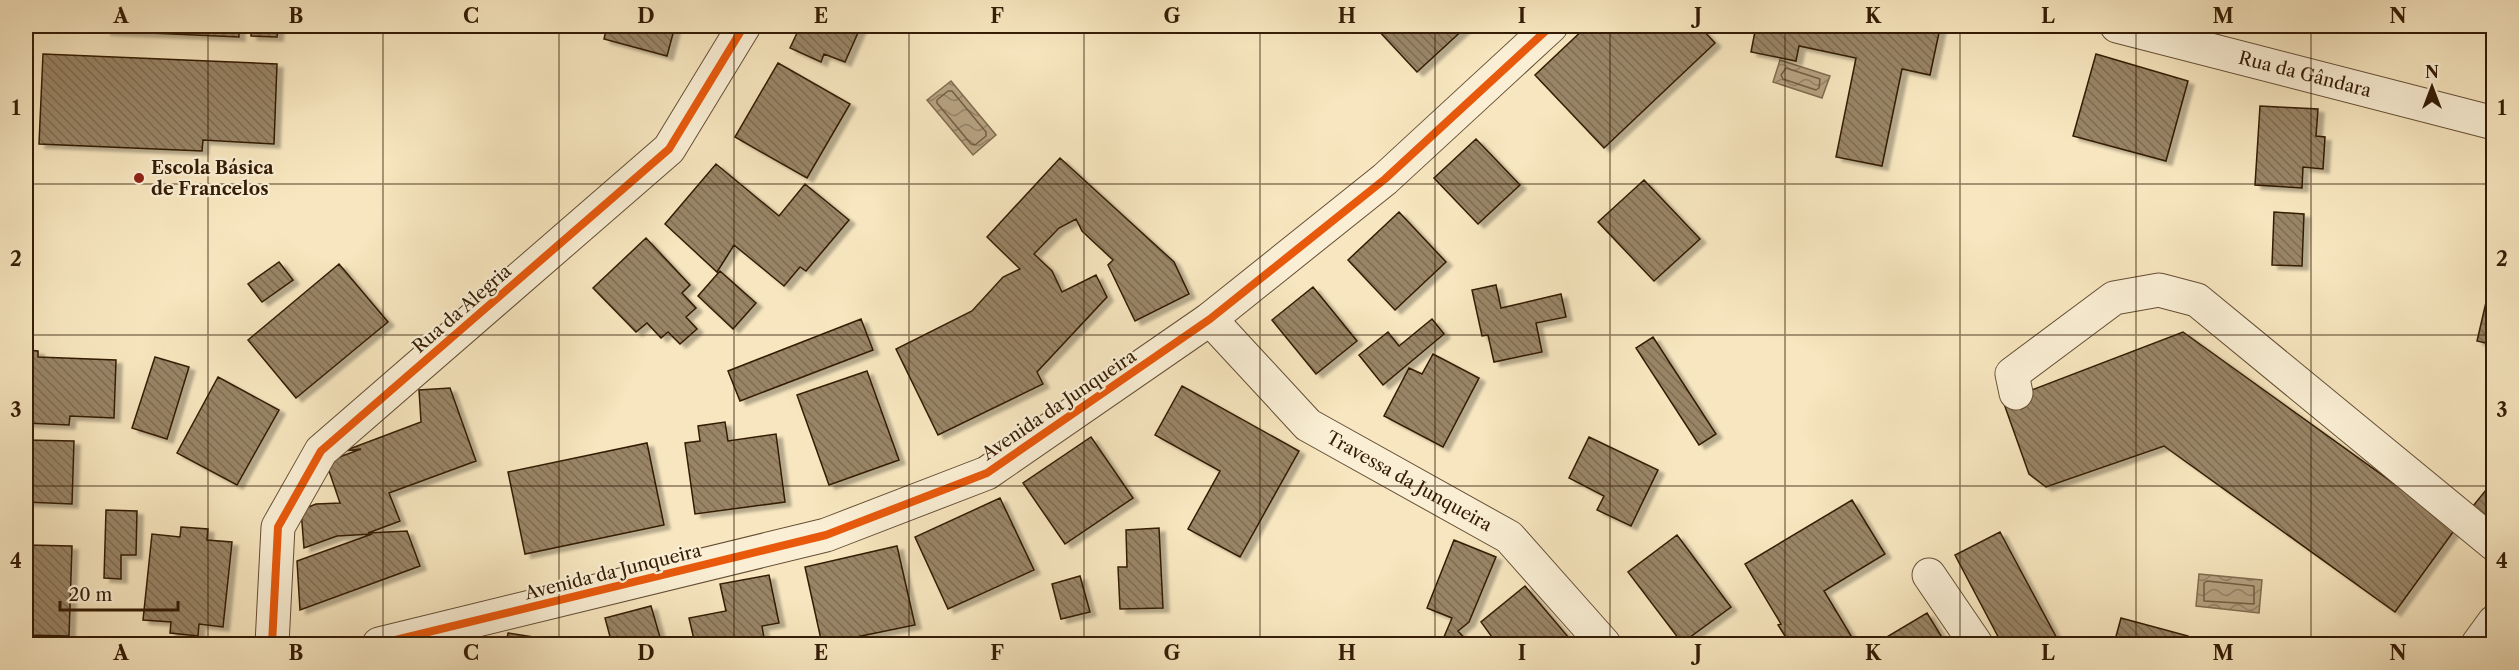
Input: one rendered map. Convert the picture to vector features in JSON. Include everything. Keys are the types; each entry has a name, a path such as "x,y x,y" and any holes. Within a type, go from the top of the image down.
{"street":[{"name":"Rua da Alegria","path":"272,645 278,527 321,451 669,150 744,26"},
{"name":"Avenida da Junqueira","path":"379,645 826,535 987,473 1210,319 1385,179 1551,26"},
{"name":"Rua da Gândara","path":"2117,26 2493,123"},
{"path":"2016,393 2012,374 2114,298 2159,290 2198,300 2493,544"},
{"name":"Travessa da Junqueira","path":"1210,319 1308,425 1509,537 1604,645"},
{"path":"1929,575 1976,645"},
{"path":"2478,645 2493,622"}],"water":[{"path":"1780,60 1830,76 1822,98 1773,82"},
{"path":"951,81 996,135 973,155 927,100"},
{"path":"2199,574 2262,580 2259,613 2196,606"}],"building":[{"path":"105,26 239,26 239,37 105,31"},
{"path":"251,26 278,26 277,37 251,36"},
{"path":"607,26 675,26 667,56 604,39"},
{"path":"786,26 861,26 845,62 824,54 821,62 790,48 798,31"},
{"path":"1383,26 1467,26 1417,72 1378,30"},
{"path":"1587,26 1699,26 1715,43 1604,148 1535,75"},
{"path":"1756,26 1927,26 1940,28 1930,75 1902,69 1882,166 1836,157 1856,58 1799,46 1796,61 1751,52"},
{"path":"43,54 277,64 274,144 203,140 202,151 39,144"},
{"path":"2096,54 2188,81 2166,161 2073,136"},
{"path":"778,63 850,104 807,178 735,137"},
{"path":"2260,106 2318,109 2316,136 2325,137 2323,169 2303,167 2302,188 2255,185"},
{"path":"1476,139 1520,185 1478,224 1434,178"},
{"path":"1060,158 1174,262 1189,294 1135,321 1108,265 1113,260 1082,231 1076,219 1059,228 1034,254 1052,271 1062,292 1096,275 1107,297 1037,372 1043,384 938,435 896,349 972,311 1003,277 1020,269 987,237"},
{"path":"716,164 779,216 805,184 849,220 806,271 800,267 784,286 734,245 717,272 665,224"},
{"path":"1644,180 1700,239 1654,281 1598,222"},
{"path":"1399,212 1446,262 1395,310 1348,260"},
{"path":"2274,212 2304,214 2302,266 2272,265"},
{"path":"646,238 690,285 682,293 696,308 686,317 697,329 680,344 668,332 661,338 647,323 636,332 593,288"},
{"path":"279,262 293,280 262,302 248,284"},
{"path":"339,264 388,322 296,398 248,340"},
{"path":"2494,268 2494,345 2477,341"},
{"path":"720,271 756,303 733,329 698,296"},
{"path":"1496,285 1501,308 1561,294 1566,317 1536,323 1542,352 1494,362 1488,335 1482,336 1472,290"},
{"path":"1313,287 1357,341 1316,374 1272,320"},
{"path":"861,319 873,350 740,401 728,371"},
{"path":"1432,319 1444,334 1383,385 1359,355 1388,332 1399,346"},
{"path":"2183,332 2456,528 2395,612 2164,446 2046,487 2029,474 2003,401"},
{"path":"1653,337 1716,434 1699,445 1636,348"},
{"path":"26,350 38,351 38,357 116,360 114,418 70,416 69,425 26,423"},
{"path":"1433,354 1479,378 1443,447 1384,416 1409,368 1422,374"},
{"path":"155,357 189,367 167,439 132,428"},
{"path":"867,371 899,460 829,485 797,395"},
{"path":"218,377 279,410 237,485 177,453"},
{"path":"1182,386 1299,451 1240,557 1188,529 1220,471 1155,435"},
{"path":"450,388 476,461 389,493 400,521 368,533 407,531 420,566 300,610 297,561 372,534 337,536 304,548 301,510 316,504 340,503 326,462 361,449 344,451 421,422 419,390"},
{"path":"725,422 728,441 776,434 785,502 695,514 685,443 700,441 698,426"},
{"path":"1091,437 1133,498 1065,544 1023,483"},
{"path":"1589,437 1658,470 1631,526 1597,510 1604,496 1569,478"},
{"path":"26,440 74,441 72,504 26,502"},
{"path":"647,443 664,525 525,554 508,472"},
{"path":"2494,480 2494,522 2473,506"},
{"path":"1000,498 1034,570 948,609 915,537"},
{"path":"1852,500 1885,554 1824,591 1856,644 1790,644 1778,625 1781,624 1745,564"},
{"path":"106,510 137,511 136,555 121,555 121,579 104,578"},
{"path":"181,527 208,529 207,540 232,542 223,627 199,624 198,636 170,633 171,622 143,620 152,534 180,537"},
{"path":"1159,528 1163,608 1120,609 1118,567 1127,567 1126,530"},
{"path":"2000,532 2060,644 2002,644 1955,555"},
{"path":"1677,535 1731,607 1682,643 1628,572"},
{"path":"1454,540 1496,557 1469,622 1458,631 1470,644 1441,644 1452,618 1427,608"},
{"path":"26,545 72,546 69,636 26,635"},
{"path":"897,546 915,625 822,644 805,567"},
{"path":"769,575 779,623 762,626 765,644 695,644 689,618 726,611 720,584"},
{"path":"1080,576 1090,612 1061,619 1052,584"},
{"path":"1525,586 1574,644 1483,644 1492,637 1481,622"},
{"path":"651,606 662,644 612,644 605,618"},
{"path":"1927,613 1946,644 1875,644"},
{"path":"2121,618 2188,636 2186,644 2131,644 2115,640"},
{"path":"508,633 552,640 552,644 506,644"},
{"path":"2218,637 2258,644 2217,644"}],"cycle path":[{"path":"272,644 278,527 321,451 669,149 744,26"},
{"path":"379,644 826,535 987,473 1210,319 1385,179 1551,26"}],"place":[{"name":"Escola Básica de Francelos","path":"139,178"}]}
